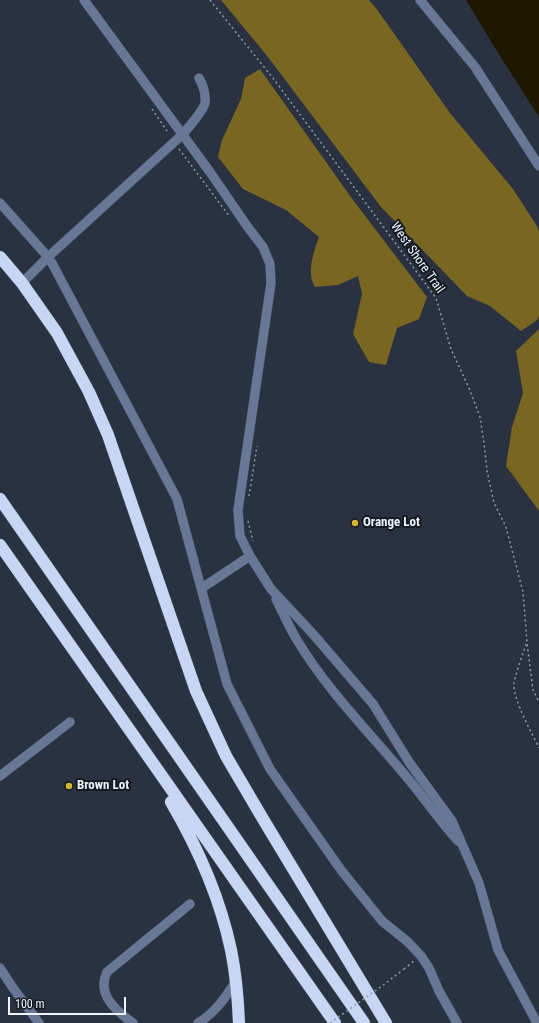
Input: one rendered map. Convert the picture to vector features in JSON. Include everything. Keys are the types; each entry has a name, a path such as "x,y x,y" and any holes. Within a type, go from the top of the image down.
{"highway":[{"path":"0,257 22,283 57,333 89,392 108,435 196,691 226,756 386,1023"},
{"path":"0,499 364,1023"},
{"path":"0,545 335,1023"},
{"path":"153,765 163,787 185,825 204,866 220,910 231,951 236,981 239,1023"}],"lane":[{"path":"84,0 136,69 263,247 270,264 271,283 238,510 240,536 248,553 271,589 297,640 327,684 366,732 405,775 441,822 463,846"},
{"path":"420,0 475,67 539,166"},
{"path":"22,283 48,257 183,134 196,119 205,104 203,86 199,78"},
{"path":"0,203 48,257 177,499 202,588 226,684 270,769 350,881 382,921 408,942 421,956 429,968 456,1023"},
{"path":"202,588 248,553"},
{"path":"271,589 313,634 372,704 409,762 452,821 479,883 498,950 537,1023"},
{"path":"0,776 70,722"},
{"path":"133,1023 112,1004 105,993 103,985 107,972 190,904"},
{"path":"0,968 39,1023"},
{"path":"198,1023 223,1002 236,981"}],"path":[{"name":"West Shore Trail","path":"210,0 276,82 436,298 451,349 469,388 480,417 487,471 494,503 506,527 524,592 527,643 533,690 539,702"},
{"path":"178,148 232,221"},
{"path":"249,498 257,446"},
{"path":"248,520 250,534 254,544 248,553"},
{"name":"West Shore Trail","path":"527,643 514,684 516,696 524,718 539,748"},
{"path":"330,1023 404,969"}],"shaded area":[{"path":"221,0 369,0 450,113 513,189 537,226 539,231 539,316 537,320 521,331 490,306 467,296 381,207 268,57"},
{"path":"466,0 539,0 539,117 498,53"},
{"path":"260,69 353,200 427,297 419,319 397,328 386,365 369,362 353,334 362,294 358,276 338,285 315,287 312,281 311,269 313,255 319,237 286,210 243,189 218,157 222,140 241,99 245,78"},
{"path":"539,329 539,511 506,466 512,427 523,393 516,351"}],"place":[{"name":"Orange Lot","path":"355,523"},
{"name":"Brown Lot","path":"69,786"}]}
